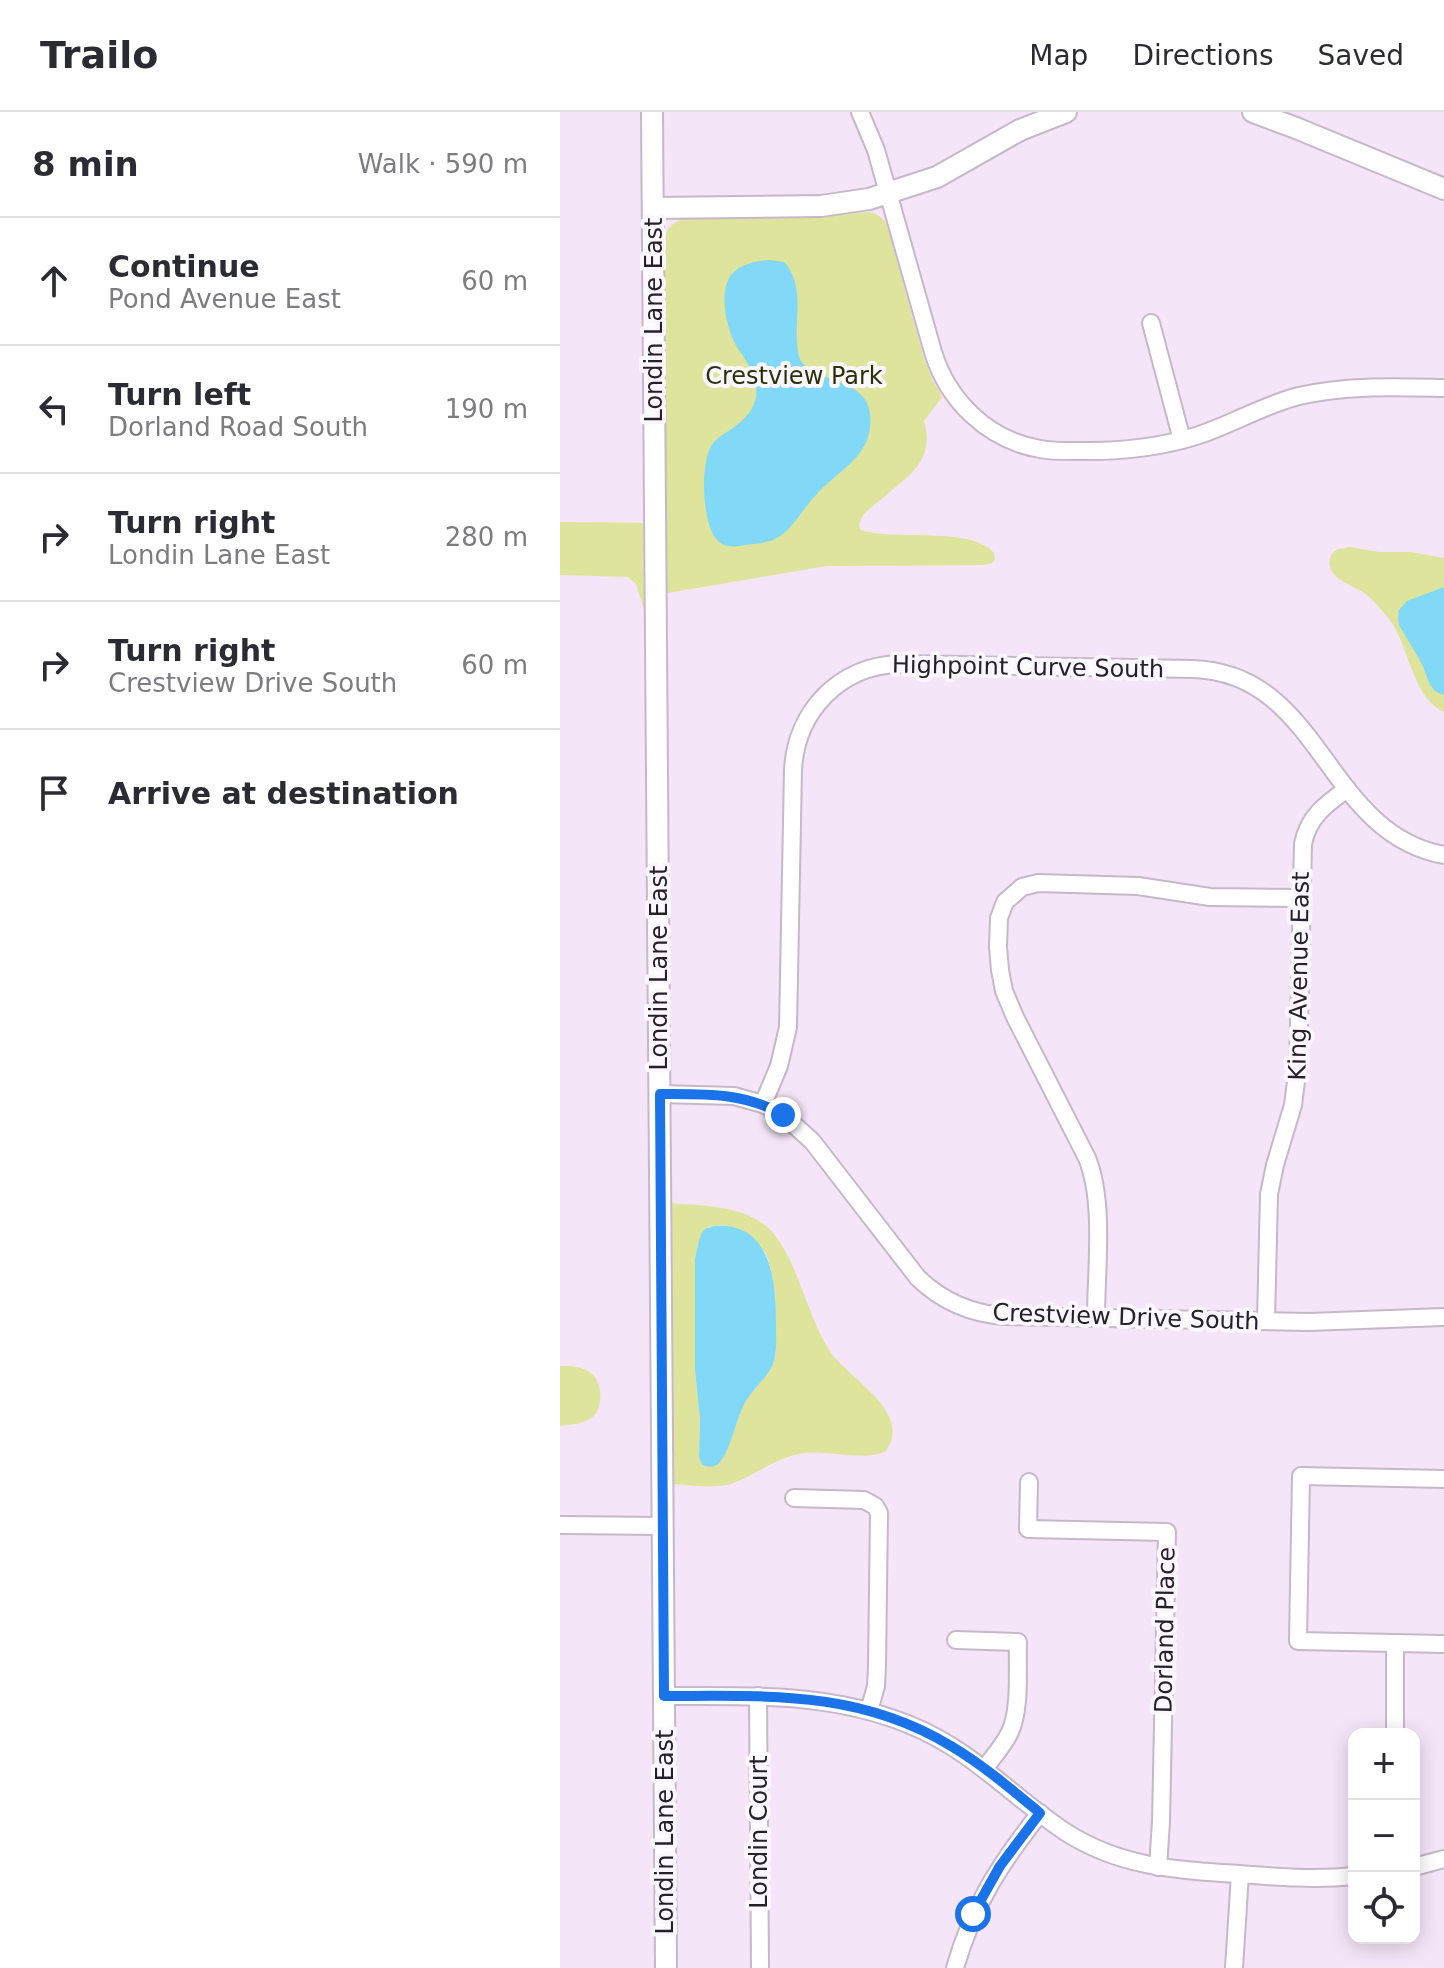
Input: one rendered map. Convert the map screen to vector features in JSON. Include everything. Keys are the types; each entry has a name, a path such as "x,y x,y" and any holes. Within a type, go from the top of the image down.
{"street":[{"name":"Londin Lane East","path":"652,112 666,1968"},
{"path":"860,112 876,150 939,372 953,396 975,419 1010,440 1050,450 1134,450 1182,440 1270,405 1318,392 1361,387 1444,388"},
{"path":"653,208 821,206 859,201 937,177 1020,130 1066,112"},
{"path":"1253,112 1444,189"},
{"path":"1151,323 1182,440"},
{"name":"Highpoint Curve South","path":"763,1104 779,1066 788,1027 795,752 803,725 814,707 846,678 870,668 898,664 1193,669 1215,671 1237,678 1254,685 1278,702 1299,724 1370,816 1400,840 1444,855"},
{"name":"King Avenue East","path":"1266,1321 1269,1194 1293,1105 1298,1066 1302,850 1306,831 1319,811 1347,789"},
{"path":"1096,1317 1097,1205 1094,1181 1087,1158 1004,991 998,947 999,918 1004,904 1019,889 1038,883 1138,886 1210,897 1301,898"},
{"name":"Crestview Drive South","path":"660,1094 744,1098 763,1104 789,1120 812,1141 923,1283 939,1295 989,1315 1266,1321 1444,1317"},
{"path":"1444,1479 1301,1476 1298,1641 1444,1644"},
{"name":"Dorland Place","path":"1029,1482 1028,1529 1167,1532 1158,1867"},
{"path":"794,1498 864,1500 875,1506 879,1513 877,1666 875,1692 869,1711"},
{"path":"560,1525 663,1526"},
{"path":"956,1640 1018,1642 1014,1721 1005,1741 984,1769"},
{"path":"1395,1643 1395,1728"},
{"path":"664,1696 812,1699 869,1711 908,1724 951,1746 1063,1830 1125,1860 1158,1867 1240,1874 1308,1878 1348,1876"},
{"name":"Londin Court","path":"758,1696 760,1968"},
{"path":"955,1968 982,1897 1011,1850 1040,1813"},
{"path":"1420,1865 1444,1859"},
{"path":"1234,1968 1240,1874"}],"green space":[{"name":"Crestview Park","path":"868,212 879,216 887,225 924,359 942,397 924,421 926,448 916,468 866,512 859,526 861,530 875,533 969,540 994,553 995,560 983,565 827,566 667,593 663,243 667,231 682,219 812,218"},
{"path":"560,522 643,523 644,610 636,584 628,577 560,575"},
{"path":"1350,547 1444,558 1444,712 1426,698 1400,638 1386,615 1367,595 1332,572 1330,558 1333,553"},
{"path":"671,1203 720,1208 755,1218 765,1225 785,1251 832,1354 876,1398 892,1423 892,1437 886,1451 877,1454 805,1453 784,1458 730,1484 673,1484","holes":["709,1227 733,1227 766,1253 775,1296 776,1354 769,1372 754,1387 742,1408 720,1462 713,1466 702,1465 699,1457 700,1419 695,1370 695,1258 699,1240"]},
{"path":"560,1366 584,1369 598,1383 600,1403 595,1414 587,1420 560,1426"}],"water":[{"path":"770,260 784,262 795,283 797,344 804,365 858,392 866,401 870,413 870,428 867,440 854,460 816,495 787,531 768,541 730,546 717,540 708,521 704,494 707,455 718,438 752,409 756,390 751,371 730,332 724,298 729,278 735,271 752,263"},
{"path":"1444,587 1444,695 1430,685 1398,618 1399,610 1407,601"},
{"path":"714,1226 733,1227 748,1233 767,1258 776,1308 776,1343 772,1367 746,1401 723,1458 711,1467 702,1465 699,1457 695,1258 702,1233"}],"route":[{"path":"783,1115 763,1104 734,1096 660,1094 664,1696 790,1697 833,1702 908,1724 975,1761 1040,1813 1000,1866 973,1914"}]}
